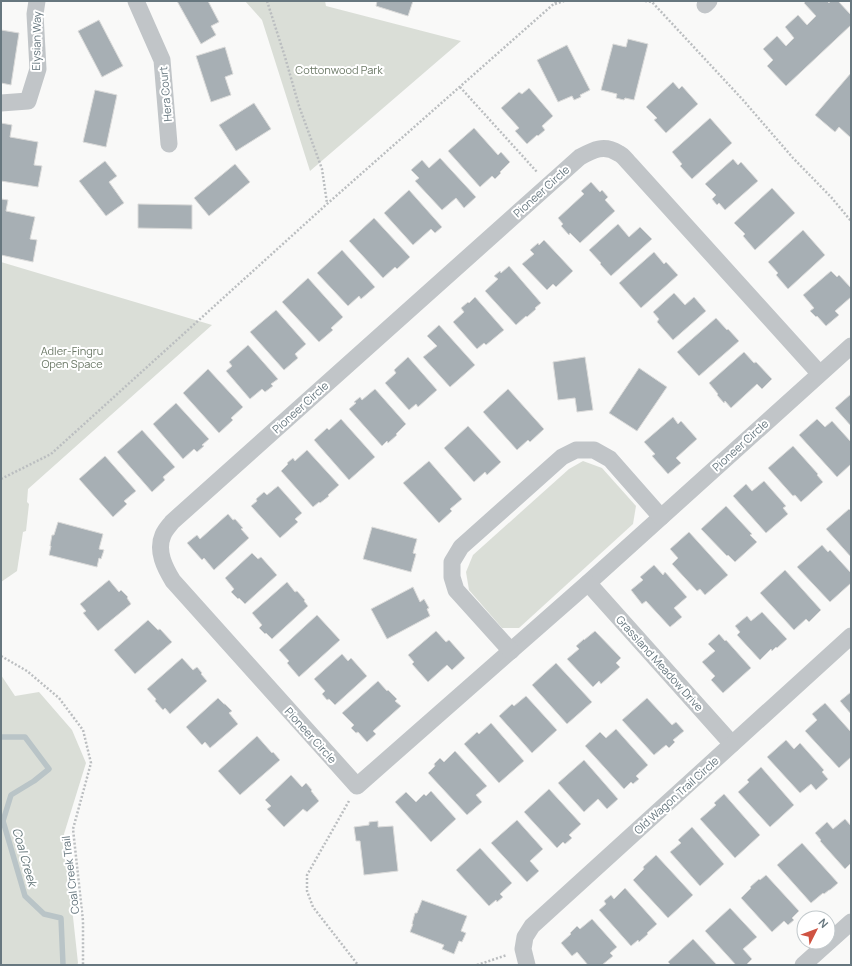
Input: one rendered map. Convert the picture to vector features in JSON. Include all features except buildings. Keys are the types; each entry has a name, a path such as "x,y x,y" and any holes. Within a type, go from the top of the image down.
{"street":[{"name":"Elysian Way","path":"1,103 28,101 38,70 37,1"},
{"name":"Hera Court","path":"136,1 162,60 169,144"},
{"name":"Pioneer Circle","path":"820,374 619,153 605,147 591,151 580,156 548,184 172,522 162,536 160,549 164,566 173,581 357,786 511,651 661,517 820,374 851,346"},
{"path":"511,651 456,590 452,577 452,562 461,547 562,457 576,450 594,450 610,459 661,517"},
{"name":"Grassland Meadow Drive","path":"588,582 732,744"},
{"name":"Old Wagon Trail Circle","path":"525,957 525,937 532,926 851,636"},
{"path":"803,965 851,922"}],"path":[{"path":"267,1 299,106 322,169 327,204"},
{"path":"1,479 51,454 327,204 557,1"},
{"path":"552,5 564,1"},
{"path":"645,1 652,2 743,100 793,158 831,197 851,221"},
{"path":"460,87 548,184"},
{"name":"Coal Creek Trail","path":"1,656 27,671 59,698 82,730 92,763 73,829 83,921 83,965"},
{"path":"357,786 307,875 307,891 313,907 358,965"},
{"path":"477,965 525,957"}],"green space":[{"name":"Cottonwood Park","path":"245,1 325,1 326,6 461,41 310,171 262,20"},
{"name":"Adler-Fingru Open Space","path":"1,262 212,325 28,489 27,502 29,504 26,531 23,532 17,571 1,582"},
{"path":"583,461 602,468 636,506 633,524 519,628 502,628 469,590 466,572 473,555 569,469"},
{"path":"1,675 15,696 39,692 72,730 86,763 64,834 77,965 1,965"}],"waterway":[{"name":"Coal Creek","path":"1,737 25,737 49,769 34,781 11,795 3,821 25,896 44,914 61,918 63,965"}]}
